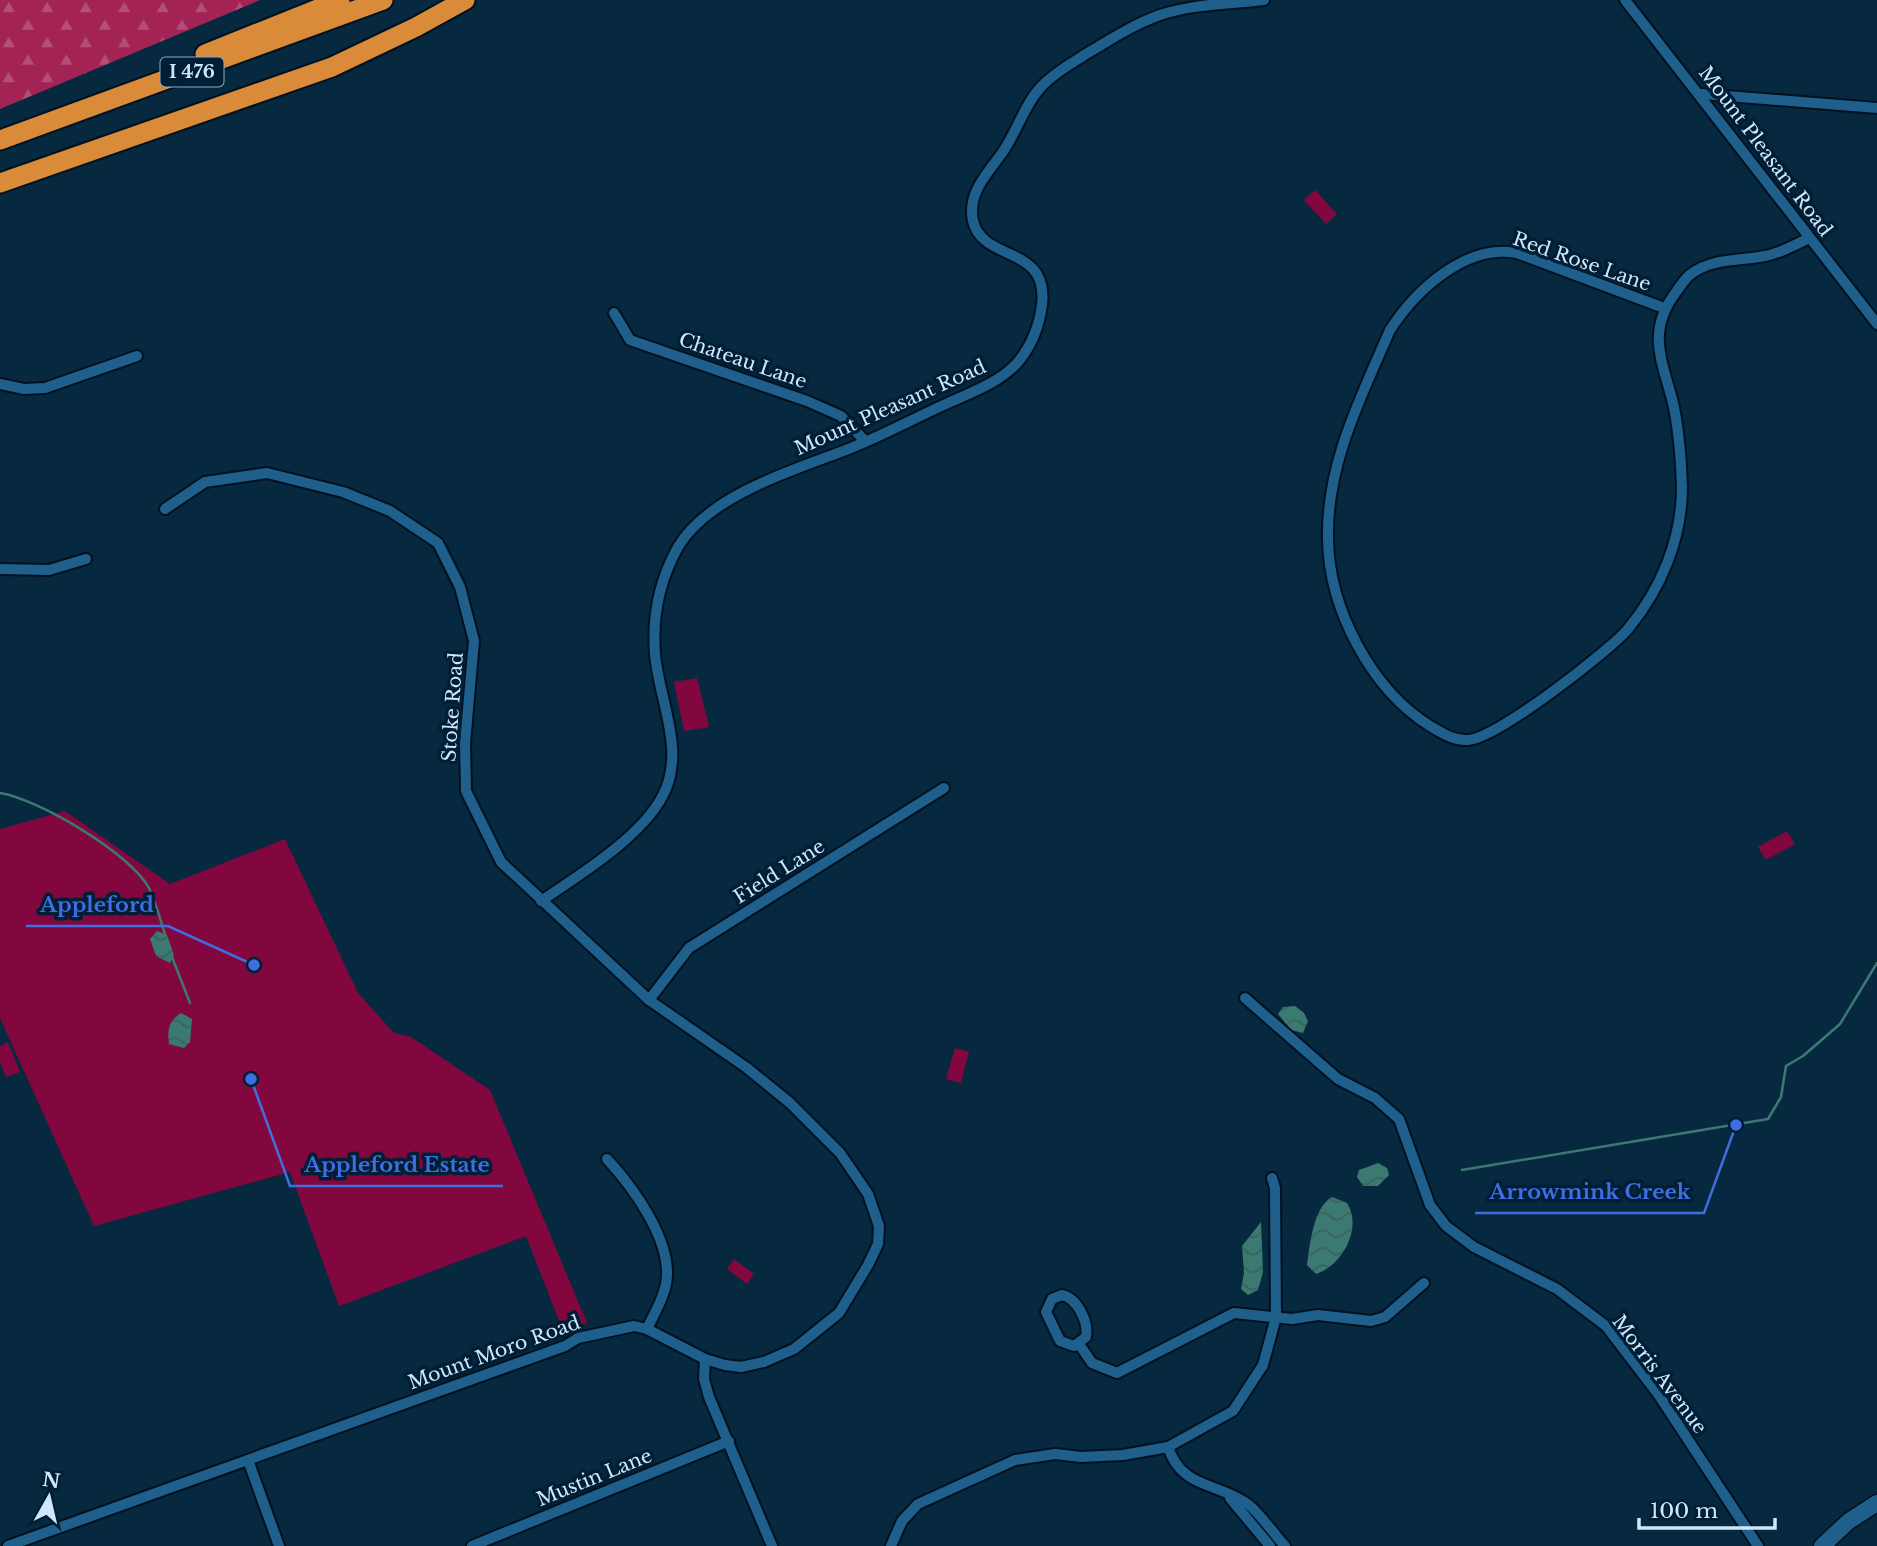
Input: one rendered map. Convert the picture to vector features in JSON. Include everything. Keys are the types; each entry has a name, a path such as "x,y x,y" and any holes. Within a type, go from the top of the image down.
{"highway":[{"path":"0,140 340,0"},
{"name":"I 476","path":"0,140 251,51 383,0"},
{"name":"I 476","path":"0,183 332,67 465,0"}],"main road":[{"path":"1822,1546 1849,1521 1877,1503"}],"street":[{"path":"1171,0 1176,11"},
{"name":"Mount Pleasant Road","path":"541,901 634,832 649,816 664,792 670,776 671,735 656,657 654,621 664,573 680,544 696,524 752,487 865,441 981,388 1014,367 1029,348 1041,317 1042,281 1031,265 978,232 973,222 976,191 1042,86 1060,70 1122,32 1176,11 1264,0"},
{"name":"Mount Pleasant Road","path":"1625,0 1702,94 1877,324"},
{"path":"1702,94 1877,108"},
{"path":"1664,308 1690,274 1713,264 1766,256 1809,238"},
{"name":"Red Rose Lane","path":"1498,251 1514,252 1664,308 1658,337 1661,369 1672,399 1680,448 1682,490 1678,534 1660,583 1627,630 1547,695 1486,736 1468,741 1447,736 1401,704 1383,682 1358,643 1337,593 1330,563 1328,518 1340,452 1390,330 1402,312 1459,264 1482,254 1498,251"},
{"name":"Chateau Lane","path":"614,313 630,340 819,406 841,416 865,441"},
{"path":"0,384 24,389 45,388 136,356"},
{"name":"Stoke Road","path":"165,509 205,482 267,473 343,492 390,511 438,544 460,587 474,641 465,743 466,791 501,862 541,901"},
{"path":"0,569 49,570 86,559"},
{"name":"Field Lane","path":"649,1000 689,948 944,788"},
{"name":"Mount Moro Road","path":"8,1546 565,1346 578,1338 634,1326 646,1329 705,1359 741,1367 764,1362 794,1349 839,1312 869,1265 878,1244 879,1226 868,1194 851,1167 790,1103 747,1068 649,1000 541,901"},
{"name":"Morris Avenue","path":"1245,998 1338,1079 1376,1098 1399,1119 1430,1205 1446,1226 1474,1247 1558,1289 1606,1326 1658,1394 1758,1546"},
{"path":"607,1158 635,1195 665,1256 666,1284 646,1329"},
{"path":"891,1546 902,1521 918,1504 1015,1460 1055,1454 1080,1457 1123,1455 1168,1447 1233,1411 1263,1365 1276,1317 1275,1188 1272,1178"},
{"path":"1079,1344 1092,1363 1118,1373 1234,1313 1292,1320 1318,1315 1371,1321 1385,1317 1424,1283"},
{"path":"1057,1296 1072,1298 1087,1327 1086,1337 1079,1344 1069,1346 1060,1341 1048,1317 1049,1303 1057,1296"},
{"path":"705,1359 704,1379 709,1397 772,1546"},
{"name":"Mustin Lane","path":"472,1546 729,1441"},
{"path":"1168,1447 1177,1467 1202,1483 1224,1491 1248,1505 1285,1546"},
{"path":"248,1460 279,1546"},
{"path":"1224,1491 1270,1546"}],"shaded area":[{"path":"1315,190 1337,214 1326,224 1304,200"},
{"path":"697,678 709,727 684,731 674,682"},
{"path":"65,811 170,884 285,839 358,993 394,1033 411,1037 490,1090 587,1323 563,1331 526,1236 339,1306 290,1172 94,1226 0,1018 0,829"},
{"path":"1787,831 1795,844 1766,860 1758,847"},
{"path":"8,1042 20,1072 6,1077 0,1062 0,1046"},
{"path":"955,1048 969,1052 961,1083 946,1079"},
{"path":"734,1259 754,1274 747,1284 727,1269"}],"green space":[{"path":"0,0 260,0 0,109"}],"water":[{"path":"157,931 167,935 174,955 170,963 156,956 150,939"},
{"path":"1295,1006 1304,1013 1308,1021 1303,1033 1291,1030 1278,1014 1283,1007"},
{"path":"181,1013 192,1019 190,1042 184,1048 169,1044 168,1039 171,1022"},
{"path":"1378,1163 1387,1168 1389,1175 1378,1186 1363,1186 1357,1177 1359,1170"},
{"path":"1332,1197 1347,1203 1353,1224 1351,1234 1347,1245 1334,1263 1316,1274 1307,1265 1311,1237 1320,1209"},
{"path":"1261,1222 1263,1272 1258,1290 1248,1295 1241,1289 1244,1273 1242,1246"}],"waterway":[{"path":"0,793 17,797 59,816 123,859 149,888 165,934"},
{"path":"172,957 190,1003"},
{"path":"1462,1170 1768,1119 1781,1097 1786,1066 1803,1056 1840,1024 1877,963"}],"place":[{"name":"Appleford","path":"254,965"},
{"name":"Appleford Estate","path":"251,1079"},
{"name":"Arrowmink Creek","path":"1736,1125"}]}
